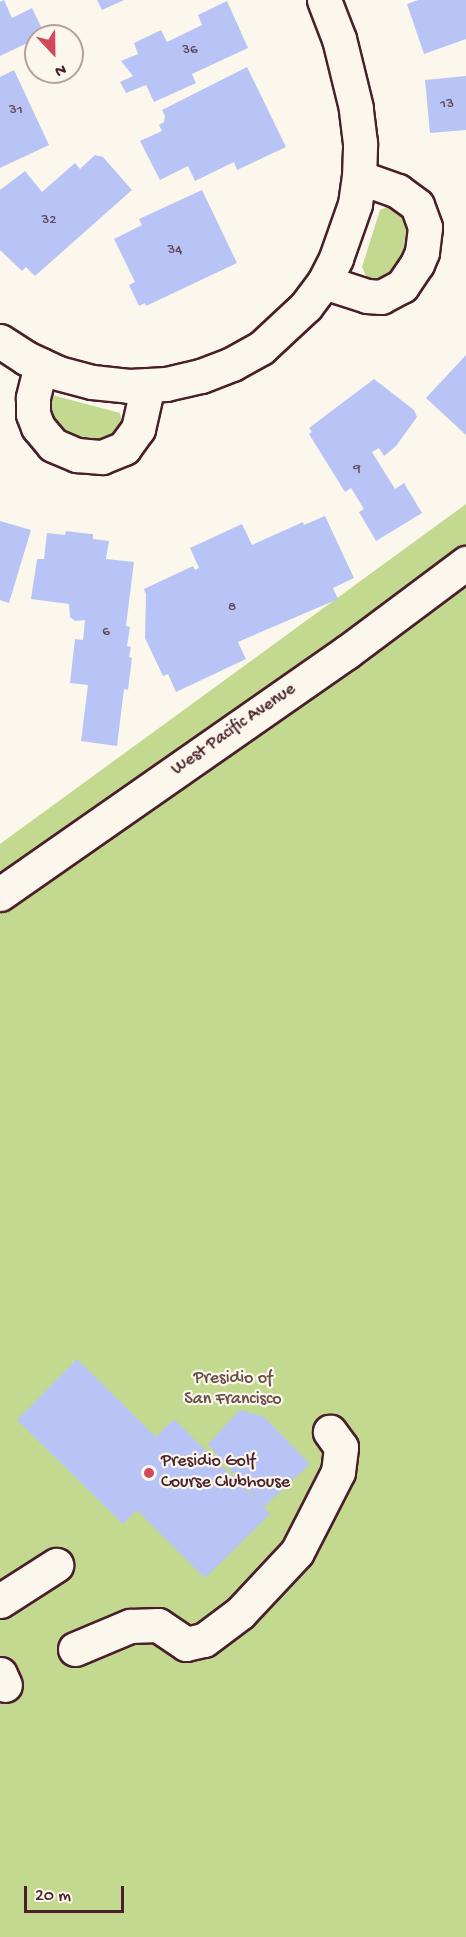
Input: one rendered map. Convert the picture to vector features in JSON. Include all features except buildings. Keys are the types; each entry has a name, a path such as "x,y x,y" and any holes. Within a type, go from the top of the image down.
{"street":[{"path":"0,341 58,373 93,382 147,385 166,384 201,376 251,353 285,328 324,282 347,231 359,177 360,143 356,108 339,39 324,0"},
{"path":"324,282 367,296 381,297 402,286 422,252 425,227 417,205 398,190 359,177"},
{"path":"41,364 33,398 33,414 38,427 53,445 77,455 102,457 124,448 138,429 147,385"},
{"name":"West Pacific Avenue","path":"0,894 348,652 466,563"},
{"path":"75,1649 130,1626 158,1625 186,1644 204,1640 240,1613 297,1552 338,1472 342,1447 330,1432"},
{"path":"0,1601 56,1565"}],"green space":[{"path":"393,204 408,214 409,234 401,258 388,277 368,280 362,267 380,210"},
{"path":"52,395 120,413 123,425 116,434 102,439 84,440 57,432 45,401"},
{"name":"Presidio of San Francisco","path":"466,504 466,1937 0,1937 0,844"}],"place":[{"name":"Presidio Golf Course Clubhouse","path":"149,1473"}]}
